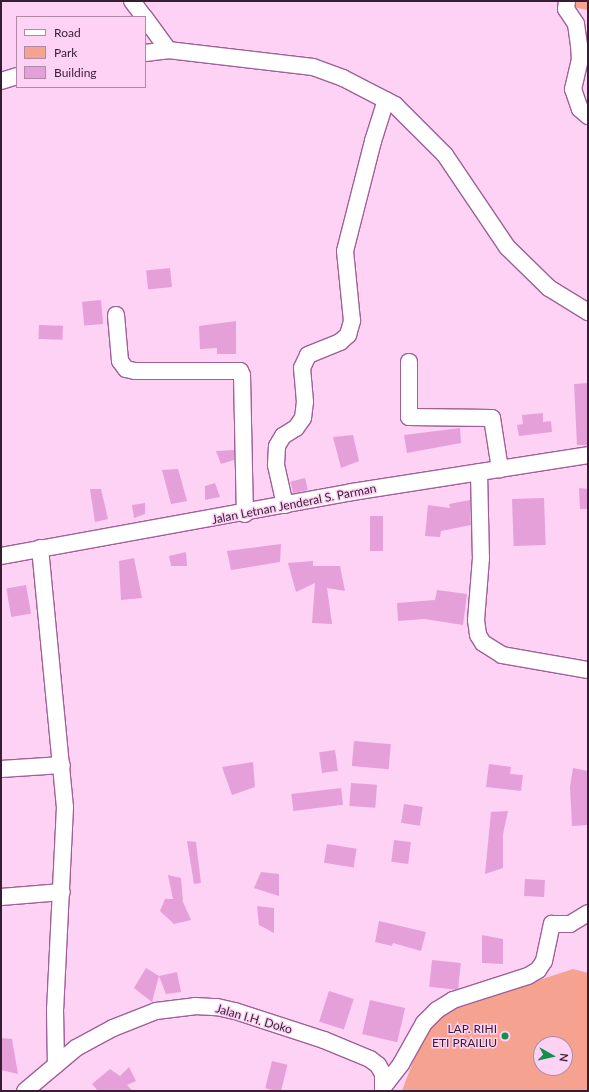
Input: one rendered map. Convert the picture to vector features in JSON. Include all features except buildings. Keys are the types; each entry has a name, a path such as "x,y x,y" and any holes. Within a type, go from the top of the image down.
{"street":[{"path":"132,1 144,16"},
{"path":"567,1 566,9 576,24 580,59 573,89 580,109 588,116"},
{"path":"146,18 168,50"},
{"path":"146,53 168,50 312,66 337,75 386,100 412,120 445,155 507,247 549,288 588,312"},
{"path":"1,82 16,76"},
{"path":"285,505 276,465 277,446 283,436 296,428 303,418 305,402 302,368 308,355 340,342 348,335 352,321 345,251 372,141 386,100"},
{"path":"116,315 120,361 126,369 135,371 240,371 242,375 245,514"},
{"path":"409,362 409,417 492,418 500,469"},
{"name":"Jalan Letnan Jenderal S. Parman","path":"1,556 40,548 245,514 285,505 588,454"},
{"path":"479,472 481,558 476,620 478,635 483,644 502,655 588,670"},
{"path":"40,548 65,807 62,892 55,1009 56,1065"},
{"path":"1,769 62,765"},
{"path":"1,897 62,892"},
{"path":"383,1088 401,1064 424,1023 437,1010 481,990 528,976 538,970 544,961 552,924 570,924 588,913"},
{"name":"Jalan I.H. Doko","path":"25,1091 76,1048 113,1028 156,1011 174,1007 217,1007 324,1040 370,1059 378,1065 383,1074 383,1088"}],"green space":[{"path":"559,1 588,1 588,10 563,5"},
{"name":"LAP. RIHI ETI PRAILIU","path":"573,969 588,973 588,1091 402,1091 425,1029 445,1011"}],"place":[{"name":"LAP. RIHI ETI PRAILIU","path":"505,1036"}]}
